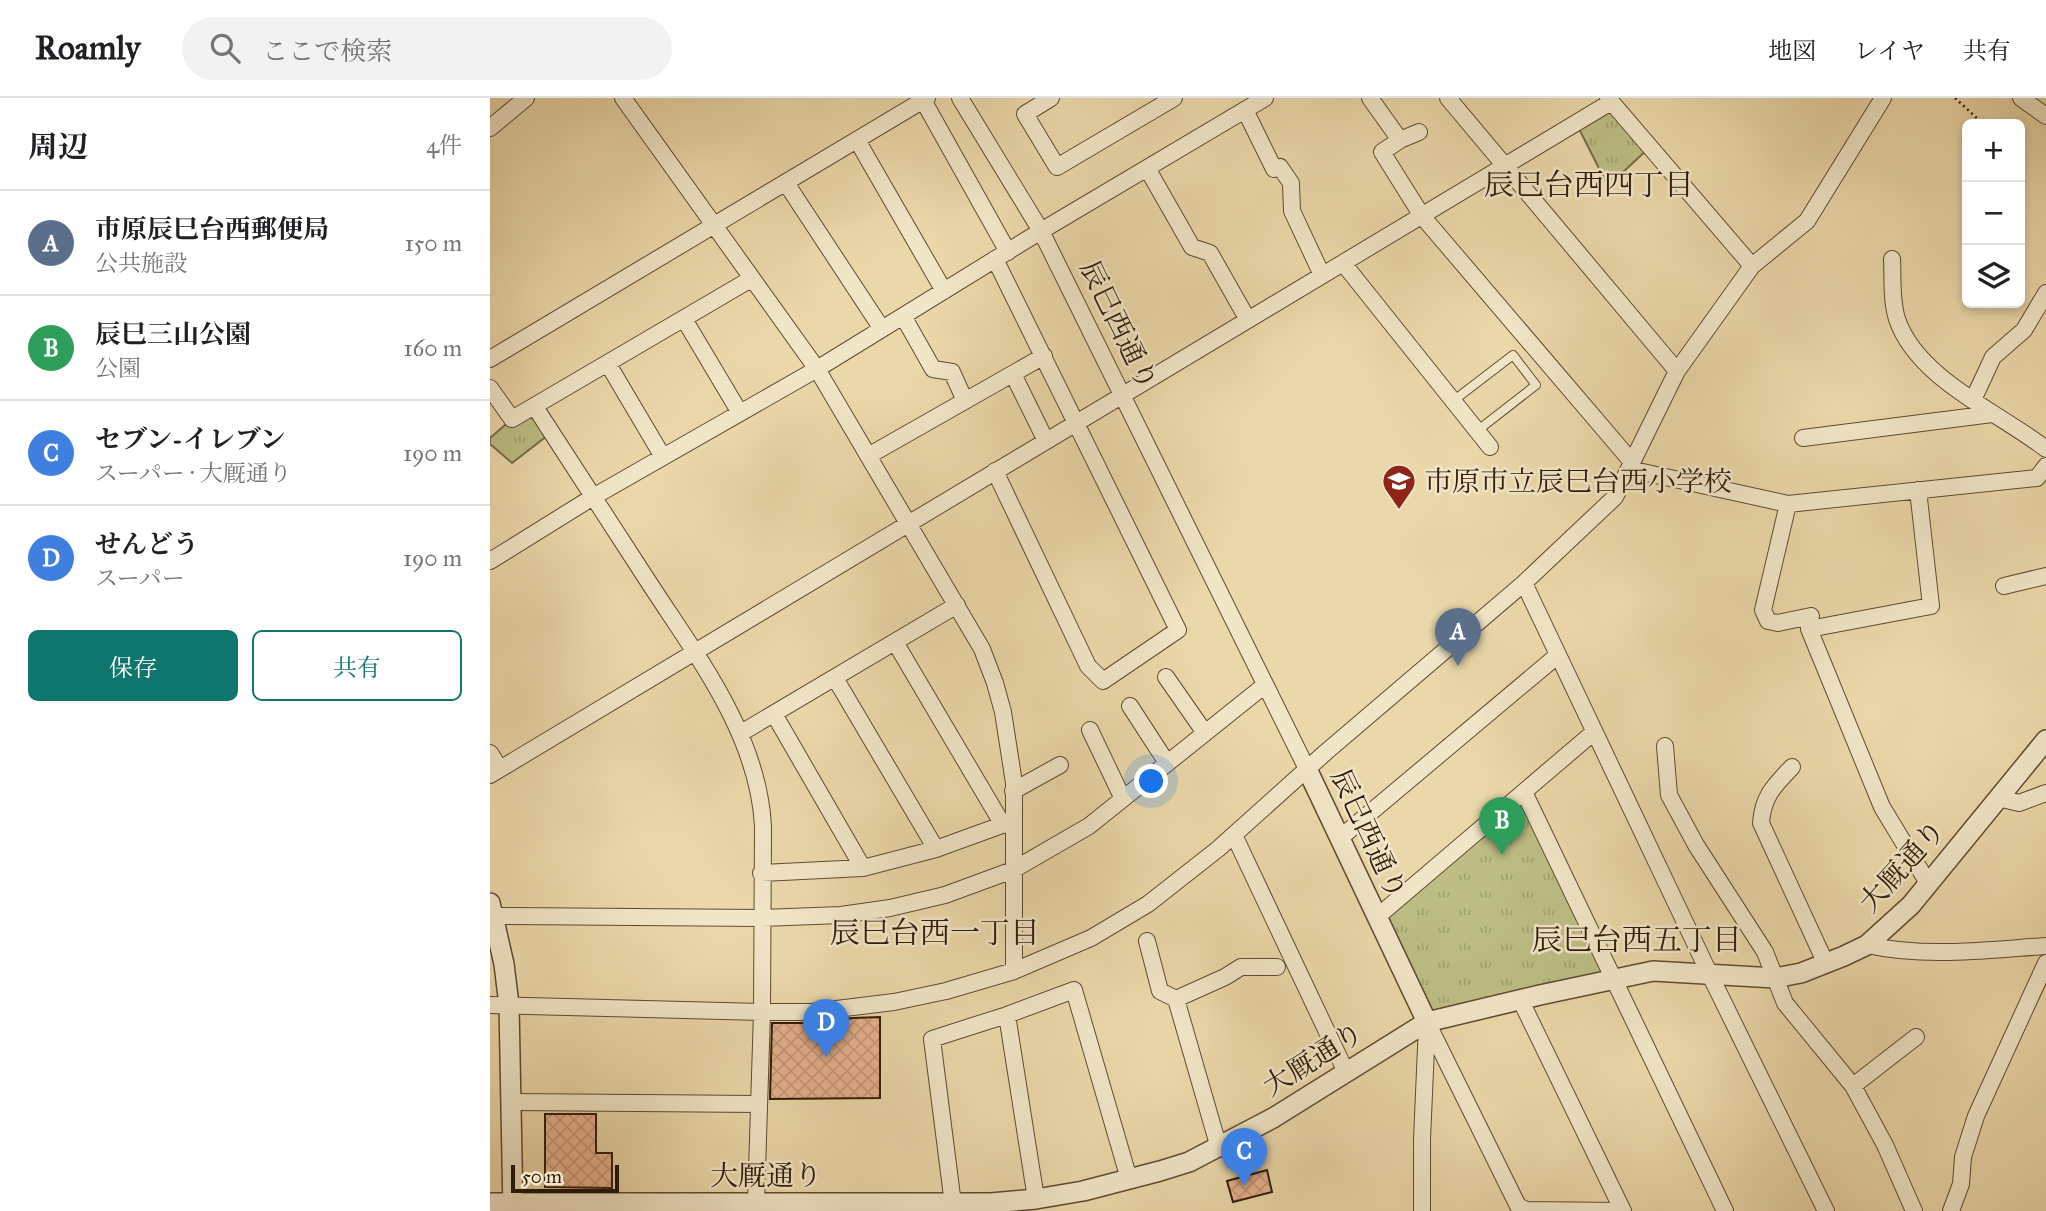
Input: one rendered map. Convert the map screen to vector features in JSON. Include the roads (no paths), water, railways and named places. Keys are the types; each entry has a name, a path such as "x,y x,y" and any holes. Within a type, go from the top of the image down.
{"street":[{"path":"490,128 526,98"},
{"path":"623,98 817,369 982,649 995,683 1010,746 1013,791 1008,823 1013,870 1014,971"},
{"name":"辰巳西通り","path":"960,98 1041,231 1308,771 1427,1022"},
{"path":"1051,98 1025,114 1057,167 1174,98"},
{"path":"1370,98 1400,140"},
{"path":"1448,98 1677,371"},
{"path":"500,1005 762,1012 839,1010 894,1002 947,991 1014,971 1091,938 1148,904 1234,835 1326,752 1524,583 1615,497 1677,371 1752,266 1807,221 1883,98"},
{"path":"2021,98 2046,116"},
{"path":"490,359 925,99 1001,255 1044,356 1178,630 1103,681 1088,666 995,471"},
{"path":"490,753 495,772 1422,216 1610,100 1752,266"},
{"path":"490,561 593,497 817,369 1253,103 1274,169 1280,167 1291,183 1292,211 1322,275"},
{"path":"1419,132 1382,152 1422,216 1631,466 1788,504 2037,478 2046,466"},
{"path":"858,140 944,291"},
{"path":"1147,168 1192,247 1210,253 1248,320"},
{"path":"786,183 882,329"},
{"path":"1892,259 1894,308 1898,322 1914,350 1939,374 1992,414 2042,441"},
{"path":"1343,263 1490,447"},
{"path":"490,388 512,419 751,279"},
{"path":"1973,400 1993,358 2024,330 2046,293"},
{"path":"902,316 933,369 953,372 965,401"},
{"path":"684,319 740,413"},
{"path":"868,456 1044,356"},
{"path":"608,364 663,457"},
{"path":"1013,374 1046,440"},
{"path":"535,407 694,652 741,733 755,771 762,808 762,1012 756,1203"},
{"path":"1804,438 1992,414"},
{"path":"1919,490 1931,606 1809,629 1882,807 1928,883"},
{"path":"1788,504 1763,610 1768,621 1778,623 1811,616"},
{"path":"2004,586 2046,576"},
{"path":"1524,583 1710,975 1826,1211"},
{"path":"741,733 957,605"},
{"path":"895,642 1008,823"},
{"path":"1340,838 1558,655"},
{"path":"835,677 936,849"},
{"path":"1166,677 1205,733"},
{"path":"490,1203 513,1207 512,1102 500,1005 504,964 492,910 762,918 841,915 890,908 945,895 1013,870 1089,826 1265,685"},
{"path":"1130,706 1167,763"},
{"path":"774,714 863,868"},
{"path":"1090,730 1124,799"},
{"path":"1377,917 1594,732"},
{"name":"大厩通り","path":"513,1207 756,1203 953,1204 1036,1199 1129,1179 1189,1162 1273,1118 1427,1022 1653,971 1775,978 1801,973 1867,945 1895,921 2046,740"},
{"path":"1665,746 1669,795 1696,845 1765,952 1785,1003 1853,1086 1885,1145 1914,1211"},
{"path":"1013,791 1060,765"},
{"path":"1792,767 1771,790 1762,807 1761,824 1826,964"},
{"path":"1524,792 1725,1211"},
{"path":"1998,799 2019,803 2046,793"},
{"path":"761,873 863,868 936,849 1008,823"},
{"path":"1234,835 1346,1072"},
{"path":"1147,941 1160,991 1176,999 1219,1147"},
{"path":"1867,945 1897,952 1935,953 2046,946"},
{"path":"1951,1211 1961,1184 1963,1157 1976,1116 2046,963"},
{"path":"1176,999 1241,967 1277,967"},
{"path":"953,1204 932,1039 1074,990 1129,1179"},
{"path":"1427,1022 1518,1206 1526,1210 1622,1211 1520,999"},
{"path":"1007,1015 1036,1199"},
{"path":"1422,1211 1427,1022"},
{"path":"1853,1086 1916,1037"},
{"path":"512,1102 759,1104"}],"lane":[{"path":"1453,401 1513,355 1536,385 1477,431"}],"place":[{"name":"市原市立辰巳台西小学校","path":"1399,511"},
{"name":"市原辰巳台西郵便局","path":"1458,666"},
{"name":"辰巳三山公園","path":"1502,855"},
{"name":"せんどう","path":"826,1057"},
{"name":"セブン-イレブン","path":"1244,1186"}],"district":[{"name":"辰巳台西四丁目","path":"1589,185"},
{"name":"辰巳台西一丁目","path":"935,933"},
{"name":"辰巳台西五丁目","path":"1637,940"}]}
